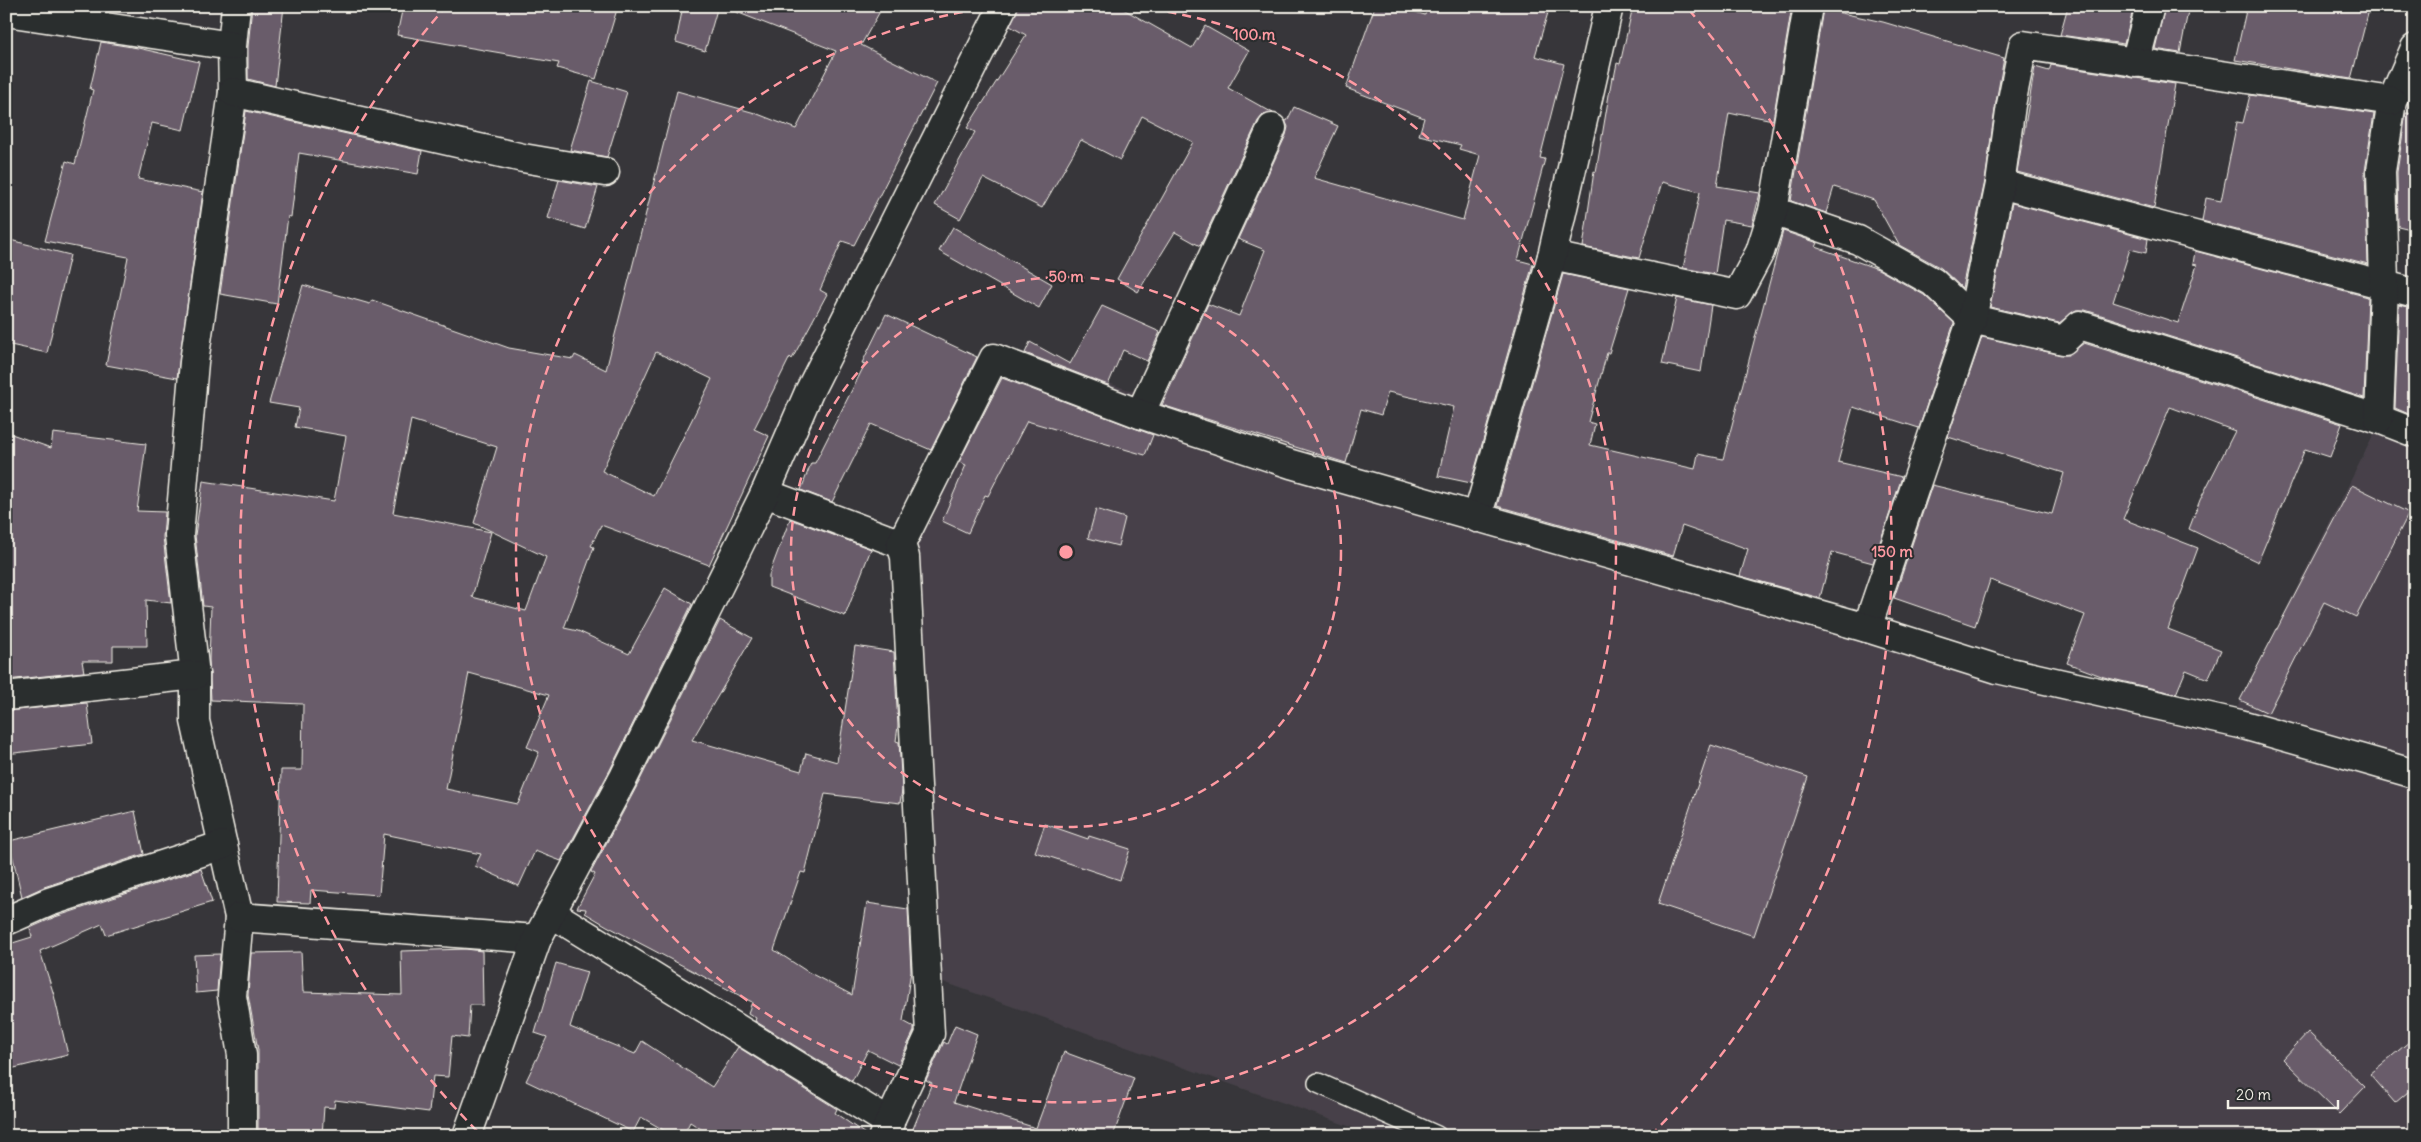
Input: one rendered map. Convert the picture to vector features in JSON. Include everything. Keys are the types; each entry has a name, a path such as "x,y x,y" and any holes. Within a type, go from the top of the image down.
{"street":[{"path":"236,6 232,46 233,92 194,362 179,535 194,675 195,721 239,916 232,996 242,1055 242,1136"},
{"path":"467,1136 538,939 624,777 765,493 809,392 1003,6"},
{"path":"1477,518 1552,256 1609,6"},
{"path":"1552,256 1737,295 1760,252 1773,211 1808,6"},
{"path":"2135,63 2150,6"},
{"path":"6,12 232,46"},
{"path":"1868,628 1972,319 2000,184 2011,105 2023,44 2135,63 2392,101"},
{"path":"2379,419 2384,285 2381,171 2392,101 2415,48"},
{"path":"233,92 523,158 605,172"},
{"path":"1140,414 1272,128"},
{"path":"2000,184 2415,293"},
{"path":"1773,211 1858,240 1933,282 1972,319 2064,340 2080,325 2379,419 2415,433"},
{"path":"551,913 887,1129 930,1034 905,557 901,544 994,358 1140,414 1291,464 1868,628 1997,669 2240,724 2415,774"},
{"path":"765,493 901,544"},
{"path":"6,696 194,675"},
{"path":"6,921 49,902 223,845"},
{"path":"239,916 538,939"}],"lane":[{"path":"1318,1083 1437,1136"}],"shaded area":[{"path":"1010,350 1835,626 2224,733 2375,432 2415,445 2415,1136 1368,1136 1368,1133 935,979 909,541"}],"building":[{"path":"252,6 284,6 275,86 248,79 248,47"},
{"path":"403,6 618,6 596,79 557,68 559,63 397,35"},
{"path":"683,6 718,6 705,51 676,42"},
{"path":"727,6 883,6 861,45 937,83 854,245 842,241 820,290 827,294 792,359 790,357 754,429 769,436 709,565 601,525 591,546 594,547 564,628 578,631 629,654 665,588 692,604 610,770 561,861 535,851 519,886 475,866 481,854 384,834 379,895 311,890 310,903 277,902 281,770 302,770 303,704 211,700 209,660 211,607 203,606 195,535 203,481 334,501 346,436 295,427 299,408 269,403 303,285 370,304 372,300 509,348 573,359 575,355 606,370 677,91 755,113 796,129 836,51 726,8","holes":["656,352 712,379 654,496 602,471","411,420 497,447 474,523 546,557 526,611 472,597 491,532 393,513","469,673 549,695 527,747 539,752 518,804 446,789"]},
{"path":"1018,6 1118,6 1192,48 1205,26 1249,51 1228,88 1273,113 1263,115 1258,121 1200,246 1175,232 1138,292 1117,279 1193,142 1142,116 1120,160 1081,140 1042,208 983,178 960,219 935,205 975,132 967,128 1026,35 1010,26"},
{"path":"1375,6 1396,6 1425,15 1427,6 1550,6 1535,56 1564,64 1540,158 1545,159 1518,260 1533,264 1471,483 1438,476 1454,407 1388,392 1381,415 1361,409 1346,463 1162,405 1208,304 1239,316 1265,250 1238,239 1286,135 1288,127 1285,120 1287,121 1294,107 1338,126 1314,178 1463,220 1480,155 1459,149 1461,145 1419,135 1424,118 1346,88"},
{"path":"1633,6 1792,6 1773,120 1729,113 1717,186 1760,193 1752,225 1723,220 1715,274 1683,268 1700,192 1662,182 1639,258 1583,247 1594,171 1596,172 1612,77 1614,78 1617,63 1620,64"},
{"path":"2068,6 2134,6 2124,44 2060,35"},
{"path":"2165,6 2189,6 2180,53 2155,49"},
{"path":"2247,6 2370,6 2351,79 2235,60"},
{"path":"1823,9 1883,22 2004,58 1985,181 1962,288 1941,268 1899,245 1874,200 1834,187 1826,213 1791,201"},
{"path":"101,42 138,48 199,62 183,130 152,123 138,179 203,192 177,378 106,365 128,257 45,241 66,161 75,164 93,90 90,89"},
{"path":"2051,65 2175,84 2154,208 2017,172 2035,67 2049,71"},
{"path":"591,81 627,92 607,157 570,150"},
{"path":"2250,95 2374,114 2365,171 2368,264 2202,221 2206,198 2221,201 2237,122 2243,123"},
{"path":"246,111 422,151 418,174 299,153 291,217 288,216 277,304 220,294"},
{"path":"2406,113 2415,114 2415,230 2398,226 2397,172"},
{"path":"559,180 598,187 585,229 548,218"},
{"path":"2012,203 2148,239 2146,253 2130,249 2113,302 2178,323 2197,265 2193,264 2195,251 2368,297 2364,398 2085,310 2076,310 2059,323 1990,307"},
{"path":"953,227 1052,284 1039,308 939,251"},
{"path":"1783,231 1818,243 1816,247 1878,269 1924,295 1954,323 1919,428 1853,407 1838,462 1902,477 1873,563 1832,552 1820,598 1740,576 1748,549 1682,526 1673,556 1497,506 1563,274 1629,288 1609,353 1607,353 1588,422 1595,424 1590,445 1695,469 1698,454 1723,459"},
{"path":"6,239 70,255 47,353 6,344"},
{"path":"1677,298 1711,305 1701,372 1662,364"},
{"path":"2399,305 2415,308 2415,391 2411,415 2395,408"},
{"path":"1102,306 1160,332 1147,361 1123,350 1108,385 1025,353 1030,342 1070,364"},
{"path":"886,314 977,357 931,450 871,424 832,502 801,490 811,463 815,463 865,364 862,363"},
{"path":"1982,337 2061,355 2068,355 2084,343 2342,424 2330,457 2305,449 2258,562 2189,529 2200,500 2235,431 2170,407 2123,519 2198,548 2168,629 2221,650 2208,679 2186,670 2176,694 2104,677 2067,663 2085,615 1990,580 1975,626 1894,598 1932,485 2052,514 2064,473 1948,437"},
{"path":"1002,378 1153,435 1145,455 1027,421 988,496 985,495 968,533 942,521 966,465 959,462"},
{"path":"6,432 51,448 53,433 146,444 137,511 165,512 163,537 171,603 146,600 147,646 113,646 113,661 82,661 84,672 6,680"},
{"path":"2352,485 2409,513 2356,617 2324,602 2268,713 2240,700"},
{"path":"1096,509 1125,518 1118,546 1088,538"},
{"path":"790,519 871,549 845,616 769,587 769,575"},
{"path":"720,620 752,638 692,740 801,771 806,753 837,762 855,646 894,652 898,726 896,741 899,742 902,790 900,803 825,794 805,873 801,872 774,950 808,972 852,995 867,903 908,909 911,971 903,1021 914,1027 914,1031 898,1065 868,1050 852,1081 755,1021 756,1018 748,1013 752,1002 607,926 585,913 586,909 577,908 595,874 591,872 638,784"},
{"path":"87,703 92,744 6,754 6,711"},
{"path":"1711,745 1808,777 1754,936 1658,904"},
{"path":"135,811 144,854 44,887 22,897 9,841"},
{"path":"1045,824 1088,839 1089,836 1130,849 1120,880 1035,852"},
{"path":"201,869 212,902 106,935 102,924 40,951 54,995 68,1055 6,1070 6,945 32,937 30,928 55,917"},
{"path":"466,949 482,951 483,1005 470,1005 468,1038 452,1036 448,1077 433,1076 429,1112 335,1100 334,1108 324,1107 322,1136 258,1136 258,1050 248,995 251,953 301,952 303,992 402,995 401,951"},
{"path":"220,954 217,991 196,993 194,955"},
{"path":"556,963 587,972 570,1027 635,1054 642,1041 712,1087 738,1047 837,1109 835,1113 868,1136 712,1136 690,1122 683,1136 674,1136 641,1117 633,1132 526,1081 547,1037 535,1033"},
{"path":"955,1025 977,1034 954,1102 1036,1128 1064,1052 1134,1078 1113,1136 910,1136 932,1083 926,1080 944,1042 947,1044"},
{"path":"2308,1032 2365,1087 2339,1114 2283,1059"},
{"path":"2415,1037 2415,1086 2395,1103 2370,1074"}]}
